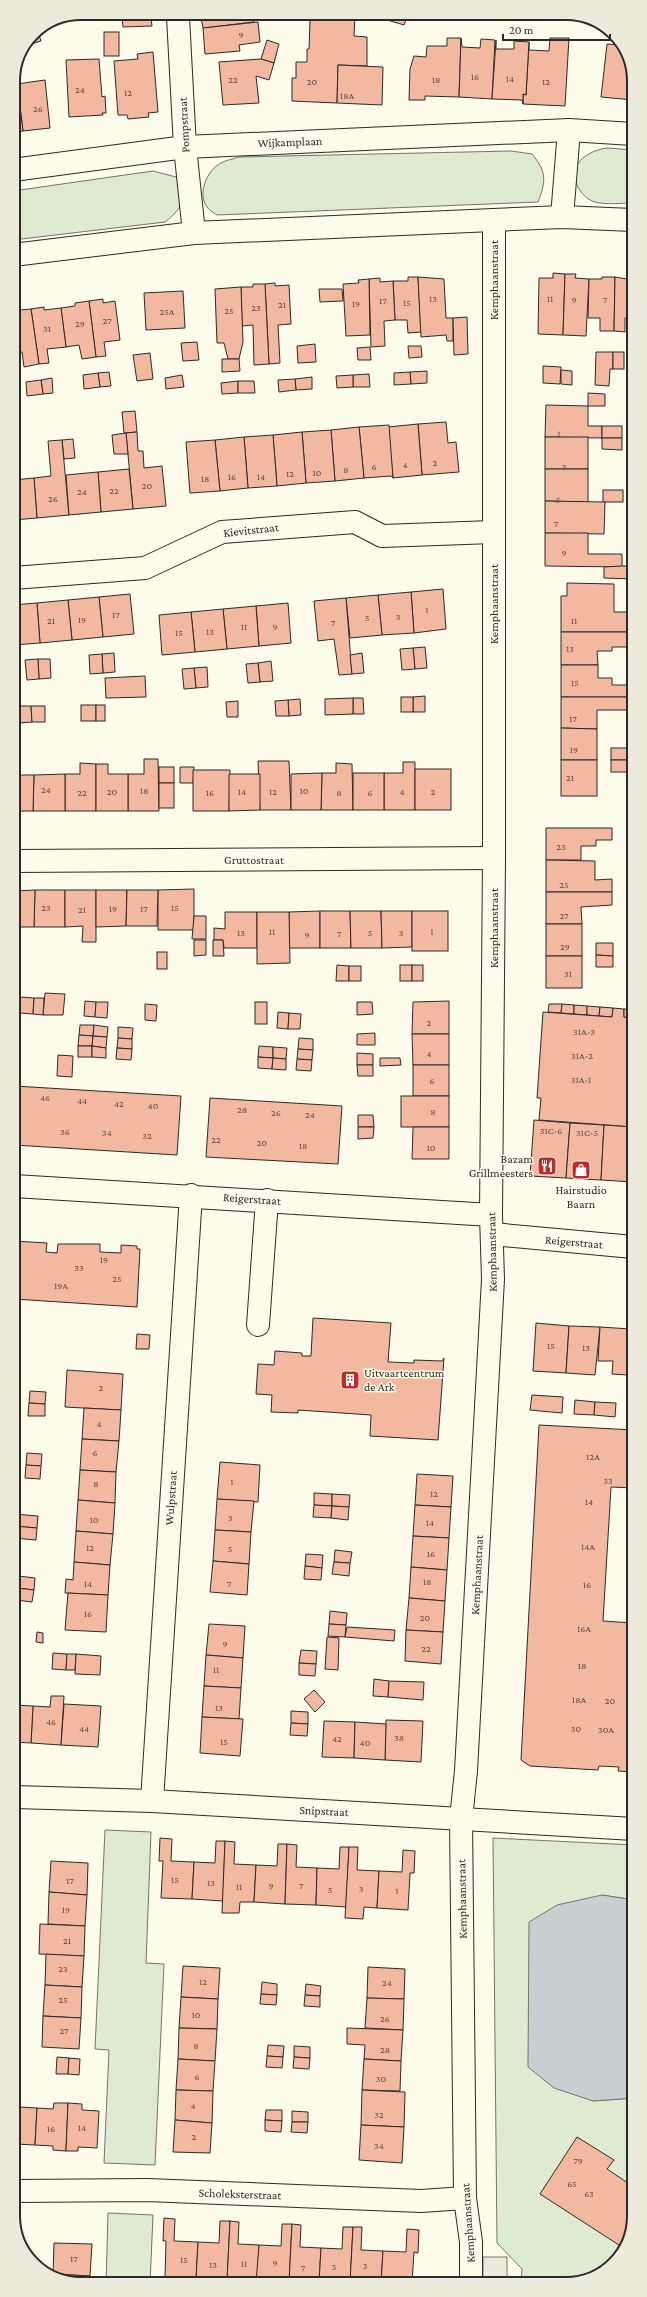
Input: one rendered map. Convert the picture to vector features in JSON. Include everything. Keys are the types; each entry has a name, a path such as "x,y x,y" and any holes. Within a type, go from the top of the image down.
{"street":[{"name":"Pompstraat","path":"178,20 185,147 194,234"},
{"name":"Wijkamplaan","path":"20,169 185,147 569,130 627,134"},
{"path":"562,217 569,130"},
{"path":"20,254 194,234 562,217 627,220"},
{"name":"Kemphaanstraat","path":"471,2277 471,2242 465,2198 461,1819 466,1771 493,1287 491,1225 494,858 494,220"},
{"name":"Kievitstraat","path":"20,577 145,568 222,532 355,522 382,536 494,532"},
{"name":"Gruttostraat","path":"20,862 494,858"},
{"name":"Reigerstraat","path":"20,1186 267,1200 491,1225 627,1247"},
{"name":"Wulpstraat","path":"152,1801 191,1195"},
{"path":"258,1326 267,1200"},
{"name":"Snipstraat","path":"20,1797 152,1801 627,1829"},
{"name":"Scholeksterstraat","path":"20,2191 147,2190 421,2201 465,2198"}],"green space":[{"path":"608,148 627,150 627,203 609,204 595,202 586,197 579,189 575,180 575,170 577,165 588,154"},
{"path":"511,151 532,154 537,160 544,177 543,188 538,202 217,215 207,207 203,196 205,183 216,166 239,157"},
{"path":"153,171 176,177 182,197 180,207 165,222 20,239 20,190"},
{"path":"105,1830 151,1832 146,1963 164,1964 155,2165 104,2163 109,2050 95,2049"},
{"path":"493,1838 627,1845 627,1899 602,1895 593,2101 627,2099 627,2216 624,2236 619,2247 612,2256 597,2269 586,2274 566,2277 521,2277 522,2269 497,2243"},
{"path":"108,2213 153,2215 150,2277 106,2277"}],"shaded area":[{"path":"602,1895 627,1899 627,2099 593,2101 554,2088 528,2067 529,1922 557,1905"},
{"path":"483,2257 507,2257 507,2277 483,2277"}],"building":[{"path":"122,20 151,20 152,26 123,27"},
{"path":"200,20 254,20 254,22 203,28"},
{"path":"310,20 355,20 354,36 367,37 367,66 338,65 337,103 292,101 292,78 296,78 296,62 307,62 307,49 309,49"},
{"path":"387,20 406,20 404,25"},
{"path":"258,22 260,42 239,45 240,51 205,54 203,28"},
{"path":"104,32 119,32 119,56 104,56"},
{"path":"39,37 41,41 33,43"},
{"path":"447,38 461,38 459,97 425,96 425,100 409,100 410,69 414,56 426,57 427,46 447,46"},
{"path":"461,38 462,47 480,48 481,39 495,40 492,99 459,97"},
{"path":"550,38 569,38 565,106 523,104 523,94 526,95 529,42 529,50 549,51"},
{"path":"267,40 279,44 274,63 261,59"},
{"path":"496,40 496,49 514,49 514,41 529,42 526,95 523,94 523,104 522,100 492,99"},
{"path":"607,44 615,45 619,50 626,69 627,99 601,97"},
{"path":"153,52 158,112 148,113 149,117 128,119 127,115 118,115 114,61 138,59 137,54"},
{"path":"99,59 102,97 105,96 106,113 102,113 103,115 69,117 66,60"},
{"path":"261,59 274,63 269,80 256,76 259,103 223,105 219,62"},
{"path":"338,65 383,67 382,105 337,103"},
{"path":"45,80 50,128 23,131 20,108 20,84"},
{"path":"20,108 23,131 20,132"},
{"path":"553,273 565,274 563,335 538,334 539,278 553,278"},
{"path":"565,274 576,274 575,278 589,279 586,336 563,335"},
{"path":"408,277 418,277 421,332 408,333 407,320 395,320 393,281 408,281"},
{"path":"418,277 444,279 446,318 453,318 453,341 447,341 446,335 421,337"},
{"path":"602,277 615,277 614,331 600,331 600,318 588,318 589,279 602,279"},
{"path":"615,277 627,279 627,318 625,318 625,332 614,331"},
{"path":"380,278 380,282 393,281 395,320 384,321 385,346 371,347 369,279"},
{"path":"369,279 370,335 346,336 343,284 359,283 358,280"},
{"path":"275,283 275,286 289,285 291,324 278,325 280,363 269,364 265,284"},
{"path":"253,284 265,284 269,364 254,365 253,325 242,326 241,287 253,287"},
{"path":"241,287 243,342 239,359 228,359 224,343 217,343 215,289"},
{"path":"319,289 342,289 343,301 320,302"},
{"path":"183,291 185,328 146,330 144,293"},
{"path":"103,299 103,303 115,301 120,340 104,342 106,356 96,357 89,301"},
{"path":"89,301 96,357 82,359 79,345 66,347 61,308 75,306 75,303"},
{"path":"44,307 44,310 61,308 66,347 47,349 49,363 39,364 31,309"},
{"path":"31,309 39,364 24,367 22,352 20,352 20,310"},
{"path":"467,317 468,354 454,355 453,318"},
{"path":"197,342 199,360 183,361 181,343"},
{"path":"315,344 316,362 298,363 297,346"},
{"path":"408,346 421,346 422,357 409,358"},
{"path":"370,347 371,360 358,360 357,348"},
{"path":"596,352 613,352 613,369 610,369 609,386 595,385"},
{"path":"613,352 624,352 624,369 613,369"},
{"path":"150,353 153,379 137,381 133,355"},
{"path":"222,359 239,359 240,371 222,372"},
{"path":"543,366 561,367 560,384 543,383"},
{"path":"561,370 572,371 572,385 561,384"},
{"path":"427,371 427,383 411,384 410,372"},
{"path":"109,372 111,386 100,387 98,373"},
{"path":"410,372 411,384 394,385 394,373"},
{"path":"98,373 100,387 84,389 83,375"},
{"path":"369,374 370,387 353,387 353,375"},
{"path":"182,375 184,387 166,389 165,378"},
{"path":"353,375 353,387 337,388 336,376"},
{"path":"312,377 312,389 296,390 295,379"},
{"path":"52,378 53,393 43,394 41,380"},
{"path":"295,379 296,390 279,392 278,380"},
{"path":"41,380 43,394 27,396 26,382"},
{"path":"238,381 238,393 222,394 221,383"},
{"path":"238,381 254,381 255,393 238,393"},
{"path":"588,393 605,394 605,406 588,406"},
{"path":"546,405 588,406 588,426 602,426 602,438 545,437"},
{"path":"135,411 137,432 124,433 122,412"},
{"path":"446,422 448,443 456,442 459,472 422,475 418,424"},
{"path":"418,424 422,475 393,478 388,427"},
{"path":"389,425 393,478 391,476 364,478 359,427"},
{"path":"602,426 622,426 622,438 602,438"},
{"path":"359,427 364,478 335,481 331,430"},
{"path":"331,430 335,481 306,483 302,432"},
{"path":"137,432 138,451 143,451 144,468 162,466 166,506 133,509 126,433"},
{"path":"302,432 306,483 277,486 273,435"},
{"path":"126,433 128,454 114,454 112,435"},
{"path":"273,435 277,486 248,488 244,437"},
{"path":"244,437 248,488 220,491 215,440"},
{"path":"545,437 588,437 588,469 545,469"},
{"path":"602,438 622,438 622,450 602,449"},
{"path":"73,439 75,458 64,459 62,440"},
{"path":"62,440 69,515 37,518 34,478 51,476 48,441"},
{"path":"215,440 220,491 190,493 186,442"},
{"path":"129,469 133,509 101,512 98,472"},
{"path":"545,469 588,469 588,502 545,501"},
{"path":"98,472 101,512 69,515 66,475"},
{"path":"34,478 37,518 20,519 20,479"},
{"path":"603,490 623,490 623,502 603,502"},
{"path":"545,501 605,502 604,534 545,533"},
{"path":"545,533 588,533 588,554 622,554 622,567 545,566"},
{"path":"627,566 627,579 604,578 604,567"},
{"path":"567,583 614,584 614,612 627,612 627,632 561,632 561,596 567,596"},
{"path":"443,589 446,629 414,633 411,592"},
{"path":"411,592 414,633 382,635 378,595"},
{"path":"130,594 134,634 103,637 99,597"},
{"path":"378,595 382,635 350,638 346,598"},
{"path":"99,597 103,637 72,640 68,600"},
{"path":"346,598 352,674 339,675 334,639 318,641 314,601"},
{"path":"68,600 72,640 40,643 37,603"},
{"path":"37,603 40,643 20,644 20,604"},
{"path":"288,603 291,643 259,646 256,606"},
{"path":"256,606 259,646 227,649 223,609"},
{"path":"223,609 227,649 195,652 191,612"},
{"path":"191,612 195,652 162,655 159,615"},
{"path":"561,632 627,632 627,647 612,647 612,651 597,651 598,665 561,665"},
{"path":"425,647 427,668 415,669 413,648"},
{"path":"413,648 415,669 402,670 400,649"},
{"path":"114,653 115,672 103,673 102,654"},
{"path":"362,653 364,673 352,674 350,655"},
{"path":"102,654 103,673 90,674 89,655"},
{"path":"38,659 50,659 51,678 39,679"},
{"path":"38,659 39,679 27,680 25,660"},
{"path":"271,661 273,681 260,682 258,663"},
{"path":"258,663 260,682 248,683 246,664"},
{"path":"561,665 598,665 598,678 612,678 612,685 627,685 627,697 561,697"},
{"path":"207,667 208,687 196,688 194,668"},
{"path":"194,668 196,688 184,689 182,669"},
{"path":"145,676 146,697 106,698 105,678"},
{"path":"425,696 425,712 413,712 413,697"},
{"path":"401,697 413,697 413,712 401,712"},
{"path":"561,697 627,697 627,710 597,710 597,729 561,728"},
{"path":"353,698 363,698 364,714 353,714"},
{"path":"353,698 353,714 325,715 325,699"},
{"path":"300,699 301,715 289,716 288,700"},
{"path":"288,700 289,716 276,716 275,701"},
{"path":"238,701 238,717 227,717 226,702"},
{"path":"81,705 96,705 96,721 81,721"},
{"path":"96,705 105,705 105,721 96,721"},
{"path":"20,706 31,706 32,722 20,723"},
{"path":"31,706 45,706 45,722 32,722"},
{"path":"561,728 597,729 597,760 561,760"},
{"path":"611,748 627,748 627,760 611,760"},
{"path":"144,759 158,759 159,811 128,811 128,774 144,774"},
{"path":"561,760 597,760 597,796 561,796"},
{"path":"611,760 627,760 627,772 611,772"},
{"path":"258,761 289,761 291,810 260,810"},
{"path":"403,762 415,762 415,810 384,810 384,773 403,773"},
{"path":"80,763 96,764 96,811 65,811 65,774 80,774"},
{"path":"336,763 352,764 353,810 321,810 322,773 336,773"},
{"path":"96,764 108,764 108,774 128,774 128,811 96,811"},
{"path":"159,767 174,767 174,783 159,783"},
{"path":"180,767 194,767 193,783 180,783"},
{"path":"415,769 451,769 451,810 415,810"},
{"path":"193,770 230,770 229,811 193,811"},
{"path":"322,773 321,810 291,810 291,774"},
{"path":"353,773 384,773 384,810 353,810"},
{"path":"65,774 65,811 33,811 34,775"},
{"path":"229,774 260,774 260,810 229,811"},
{"path":"20,775 34,775 33,811 20,811"},
{"path":"159,783 174,783 174,808 159,808"},
{"path":"546,828 612,828 612,840 596,840 596,846 581,846 581,860 546,860"},
{"path":"546,860 595,861 595,880 612,879 612,892 546,892"},
{"path":"194,889 194,930 158,930 158,890"},
{"path":"35,890 65,890 65,927 34,927"},
{"path":"35,890 34,927 20,927 20,891"},
{"path":"65,890 96,890 96,942 82,942 83,926 65,927"},
{"path":"96,890 127,890 126,926 96,927"},
{"path":"127,890 158,890 157,926 126,926"},
{"path":"546,892 612,892 612,905 581,907 582,924 546,924"},
{"path":"320,911 320,948 289,948 289,912"},
{"path":"320,911 350,911 351,948 320,948"},
{"path":"350,911 381,911 382,948 351,948"},
{"path":"381,911 412,911 412,947 382,948"},
{"path":"412,911 448,911 448,951 412,951"},
{"path":"225,912 257,912 257,948 224,948 223,940 214,940 214,928 225,929"},
{"path":"257,912 289,912 290,963 257,964"},
{"path":"194,916 206,916 206,939 192,939"},
{"path":"546,924 582,924 582,956 546,956"},
{"path":"194,940 206,940 206,955 194,956"},
{"path":"213,940 223,940 224,956 213,956"},
{"path":"596,943 613,943 613,956 596,955"},
{"path":"157,952 167,952 167,969 157,969"},
{"path":"596,955 613,956 613,967 596,967"},
{"path":"546,956 582,956 582,988 546,988"},
{"path":"337,965 349,966 349,981 336,981"},
{"path":"400,965 412,965 412,981 400,981"},
{"path":"412,965 423,965 423,981 412,981"},
{"path":"349,966 361,966 361,981 349,981"},
{"path":"45,993 65,994 63,1015 43,1015"},
{"path":"20,997 34,998 33,1014 20,1013"},
{"path":"34,998 44,998 43,1015 33,1014"},
{"path":"85,1001 96,1002 95,1017 84,1016"},
{"path":"449,1001 449,1034 412,1034 413,1002"},
{"path":"96,1002 108,1002 107,1018 95,1017"},
{"path":"255,1002 267,1002 267,1024 255,1024"},
{"path":"357,1002 372,1002 373,1014 357,1015"},
{"path":"145,1004 157,1005 156,1021 145,1020"},
{"path":"549,1004 562,1004 561,1013 548,1012"},
{"path":"562,1004 574,1005 574,1014 561,1013"},
{"path":"574,1005 587,1006 587,1015 574,1014"},
{"path":"587,1006 600,1007 599,1016 587,1015"},
{"path":"600,1007 613,1008 612,1017 599,1016"},
{"path":"613,1008 624,1009 624,1017 627,1017 627,1127 539,1120 541,1098 537,1098 543,1012 612,1017"},
{"path":"624,1009 627,1009 627,1017 624,1017"},
{"path":"278,1012 289,1013 288,1029 277,1028"},
{"path":"289,1013 301,1014 300,1029 288,1029"},
{"path":"80,1025 94,1025 93,1036 79,1035"},
{"path":"94,1025 108,1027 107,1037 93,1036"},
{"path":"118,1027 133,1028 132,1039 118,1038"},
{"path":"375,1033 375,1045 357,1045 357,1034"},
{"path":"412,1034 449,1034 449,1065 413,1065"},
{"path":"79,1035 93,1036 92,1046 78,1046"},
{"path":"93,1036 107,1037 106,1048 92,1046"},
{"path":"118,1038 132,1039 132,1049 117,1048"},
{"path":"299,1038 313,1039 313,1050 298,1049"},
{"path":"78,1046 92,1046 92,1057 78,1057"},
{"path":"92,1046 106,1048 106,1058 92,1057"},
{"path":"259,1046 273,1047 273,1058 258,1057"},
{"path":"273,1047 287,1048 286,1059 273,1058"},
{"path":"117,1048 132,1049 131,1060 116,1059"},
{"path":"298,1049 313,1050 312,1060 297,1059"},
{"path":"357,1053 373,1054 373,1065 357,1065"},
{"path":"58,1055 73,1056 72,1077 57,1076"},
{"path":"258,1057 273,1058 272,1069 258,1068"},
{"path":"273,1058 286,1059 286,1070 272,1069"},
{"path":"380,1058 400,1058 401,1065 380,1066"},
{"path":"297,1059 312,1060 311,1071 296,1070"},
{"path":"357,1065 373,1065 373,1076 358,1076"},
{"path":"413,1065 449,1065 449,1096 413,1096"},
{"path":"20,1086 181,1096 177,1155 20,1145"},
{"path":"401,1096 449,1096 449,1127 401,1127"},
{"path":"210,1098 342,1106 338,1164 206,1157"},
{"path":"358,1115 373,1115 374,1127 358,1127"},
{"path":"534,1120 570,1123 566,1178 530,1176"},
{"path":"570,1123 604,1125 601,1180 566,1178"},
{"path":"604,1125 627,1127 627,1182 601,1180"},
{"path":"358,1127 374,1127 373,1138 358,1139"},
{"path":"413,1127 449,1127 449,1159 412,1159"},
{"path":"20,1241 47,1243 46,1252 57,1253 58,1244 100,1244 100,1252 121,1253 121,1245 137,1246 137,1249 140,1249 137,1307 20,1299"},
{"name":"Uitvaartcentrum de Ark","path":"313,1318 391,1323 388,1362 414,1363 414,1360 442,1361 444,1358 438,1440 370,1436 371,1415 298,1410 298,1413 271,1412 272,1395 256,1394 258,1364 274,1365 275,1351 302,1353 302,1356 311,1356"},
{"path":"536,1323 569,1326 566,1373 533,1371"},
{"path":"569,1326 600,1327 595,1375 566,1373"},
{"path":"600,1327 627,1329 627,1375 612,1374 613,1361 598,1361"},
{"path":"137,1334 150,1335 149,1349 136,1349"},
{"path":"67,1370 123,1374 121,1410 65,1407"},
{"path":"30,1391 46,1392 45,1404 29,1403"},
{"path":"532,1395 563,1397 562,1413 530,1410"},
{"path":"575,1400 595,1402 594,1415 574,1414"},
{"path":"595,1402 616,1403 615,1417 594,1415"},
{"path":"29,1403 45,1404 45,1416 28,1416"},
{"path":"84,1408 121,1410 119,1441 82,1439"},
{"path":"539,1425 627,1430 627,1488 611,1487 603,1621 627,1623 627,1772 618,1771 619,1767 599,1766 598,1770 530,1766 521,1760"},
{"path":"82,1439 119,1441 116,1472 80,1470"},
{"path":"27,1453 42,1454 41,1466 26,1465"},
{"path":"220,1462 260,1465 258,1502 217,1499"},
{"path":"26,1465 41,1466 40,1479 25,1478"},
{"path":"80,1470 116,1472 115,1503 78,1500"},
{"path":"417,1474 453,1476 451,1507 415,1505"},
{"path":"314,1493 332,1494 332,1506 314,1505"},
{"path":"332,1494 350,1495 349,1507 332,1506"},
{"path":"217,1499 254,1501 251,1532 215,1530"},
{"path":"78,1500 115,1503 113,1534 76,1531"},
{"path":"314,1505 332,1506 331,1518 313,1517"},
{"path":"415,1505 451,1507 449,1538 413,1536"},
{"path":"332,1506 349,1507 348,1520 331,1518"},
{"path":"20,1514 38,1516 37,1528 20,1527"},
{"path":"20,1527 37,1528 36,1540 20,1539"},
{"path":"215,1530 251,1532 249,1564 213,1561"},
{"path":"76,1531 113,1534 110,1565 74,1562"},
{"path":"413,1536 449,1538 447,1570 411,1567"},
{"path":"335,1550 352,1552 350,1563 334,1562"},
{"path":"306,1554 323,1555 322,1568 305,1566"},
{"path":"213,1561 249,1564 247,1595 210,1592"},
{"path":"74,1562 110,1565 108,1595 65,1593 66,1579 73,1580"},
{"path":"334,1562 350,1563 349,1576 332,1574"},
{"path":"305,1566 322,1568 321,1580 304,1579"},
{"path":"411,1567 447,1570 445,1601 409,1598"},
{"path":"20,1576 35,1578 34,1590 20,1588"},
{"path":"20,1588 34,1590 32,1602 20,1600"},
{"path":"68,1593 108,1595 106,1632 65,1630"},
{"path":"409,1598 445,1601 443,1632 406,1630"},
{"path":"330,1611 347,1613 346,1625 329,1624"},
{"path":"209,1624 245,1626 243,1658 206,1655"},
{"path":"329,1624 346,1625 345,1637 328,1636"},
{"path":"347,1627 395,1630 394,1641 345,1637"},
{"path":"406,1630 443,1632 441,1664 405,1661"},
{"path":"37,1632 43,1633 43,1643 36,1642"},
{"path":"327,1637 339,1638 338,1670 325,1669"},
{"path":"301,1650 317,1651 316,1664 299,1663"},
{"path":"53,1653 67,1654 66,1670 52,1669"},
{"path":"67,1654 76,1654 75,1670 66,1670"},
{"path":"76,1654 101,1656 100,1675 75,1674"},
{"path":"206,1655 243,1658 241,1688 204,1686"},
{"path":"299,1663 316,1664 315,1676 299,1675"},
{"path":"374,1679 389,1681 388,1697 373,1696"},
{"path":"389,1681 424,1682 423,1700 388,1697"},
{"path":"204,1686 241,1688 239,1719 202,1717"},
{"path":"314,1690 325,1702 315,1712 304,1699"},
{"path":"51,1696 64,1696 61,1745 31,1743 33,1706 50,1707"},
{"path":"64,1704 101,1706 98,1747 61,1745"},
{"path":"20,1705 33,1706 31,1743 20,1742"},
{"path":"291,1711 308,1712 308,1724 291,1723"},
{"path":"202,1717 243,1719 240,1756 200,1753"},
{"path":"386,1720 423,1721 421,1762 385,1760"},
{"path":"324,1721 355,1722 354,1758 322,1757"},
{"path":"355,1722 386,1724 385,1760 354,1758"},
{"path":"291,1723 308,1724 307,1736 290,1735"},
{"path":"160,1838 172,1839 171,1861 194,1862 192,1899 161,1898 163,1861 159,1861"},
{"path":"216,1841 225,1841 223,1901 192,1899 194,1862 215,1863"},
{"path":"225,1841 235,1842 234,1864 256,1865 254,1902 240,1902 239,1913 222,1913"},
{"path":"278,1844 287,1844 285,1904 254,1902 256,1865 277,1866"},
{"path":"287,1844 297,1845 296,1867 317,1868 316,1905 285,1904"},
{"path":"340,1847 349,1847 346,1907 316,1905 317,1868 339,1869"},
{"path":"349,1847 358,1847 357,1870 379,1871 377,1908 364,1907 363,1919 345,1918"},
{"path":"403,1850 415,1851 414,1873 410,1873 408,1910 377,1908 379,1871 402,1872"},
{"path":"51,1861 88,1863 87,1895 49,1892"},
{"path":"49,1892 87,1895 85,1926 48,1924"},
{"path":"40,1924 85,1926 84,1956 39,1954"},
{"path":"46,1954 84,1956 82,1987 45,1985"},
{"path":"183,1966 220,1968 218,1999 181,1997"},
{"path":"368,1967 405,1969 404,1999 367,1998"},
{"path":"262,1982 277,1984 277,1995 261,1994"},
{"path":"306,1984 321,1986 320,1996 305,1995"},
{"path":"45,1985 82,1987 81,2018 43,2016"},
{"path":"261,1994 277,1995 276,2005 260,2004"},
{"path":"305,1995 320,1996 320,2007 304,2006"},
{"path":"181,1997 218,1999 217,2029 179,2028"},
{"path":"367,1998 404,1999 403,2030 365,2028"},
{"path":"43,2016 81,2018 79,2049 42,2047"},
{"path":"179,2028 217,2029 215,2061 178,2059"},
{"path":"347,2028 403,2030 401,2061 364,2059 365,2045 347,2044"},
{"path":"268,2045 284,2046 283,2057 267,2056"},
{"path":"294,2046 310,2047 310,2058 294,2057"},
{"path":"267,2056 283,2057 282,2068 266,2067"},
{"path":"57,2057 69,2058 68,2074 56,2074"},
{"path":"294,2057 310,2058 309,2069 293,2068"},
{"path":"69,2058 80,2059 79,2075 68,2074"},
{"path":"178,2059 215,2061 213,2091 176,2090"},
{"path":"364,2059 401,2061 400,2091 362,2090"},
{"path":"176,2090 213,2091 212,2123 175,2120"},
{"path":"362,2090 405,2092 404,2127 361,2125"},
{"path":"54,2103 68,2103 66,2151 53,2150 53,2146 35,2145 37,2108 53,2109"},
{"path":"68,2103 82,2104 82,2110 99,2111 97,2148 78,2147 78,2151 66,2151"},
{"path":"20,2107 37,2108 35,2145 20,2144"},
{"path":"266,2110 282,2110 282,2121 265,2120"},
{"path":"292,2111 308,2112 308,2122 292,2122"},
{"path":"175,2120 212,2123 210,2153 173,2152"},
{"path":"265,2120 282,2121 281,2132 265,2131"},
{"path":"292,2122 308,2122 307,2133 291,2132"},
{"path":"361,2125 404,2127 402,2163 359,2160"},
{"path":"577,2137 614,2160 607,2169 627,2182 626,2228 620,2246 540,2194"},
{"path":"164,2218 175,2219 174,2241 198,2242 196,2277 165,2277 166,2241 163,2241"},
{"path":"220,2221 230,2221 227,2277 196,2277 198,2242 219,2243"},
{"path":"230,2221 239,2222 238,2244 259,2245 257,2277 227,2277"},
{"path":"282,2224 292,2224 289,2277 256,2277 259,2245 281,2246"},
{"path":"292,2224 301,2225 300,2247 321,2248 319,2277 289,2277"},
{"path":"343,2227 353,2227 350,2277 319,2277 321,2248 342,2249"},
{"path":"353,2227 362,2227 361,2250 383,2251 381,2277 350,2277"},
{"path":"407,2229 419,2230 418,2253 414,2252 412,2277 381,2277 383,2251 406,2252"},
{"path":"54,2243 92,2244 90,2276 64,2275 53,2270"},
{"path":"64,2275 90,2276 77,2277"}],"place":[{"name":"Bazam Grillmeesters","path":"547,1166"},
{"name":"Hairstudio Baarn","path":"581,1170"},
{"name":"Uitvaartcentrum de Ark","path":"350,1380"}]}
